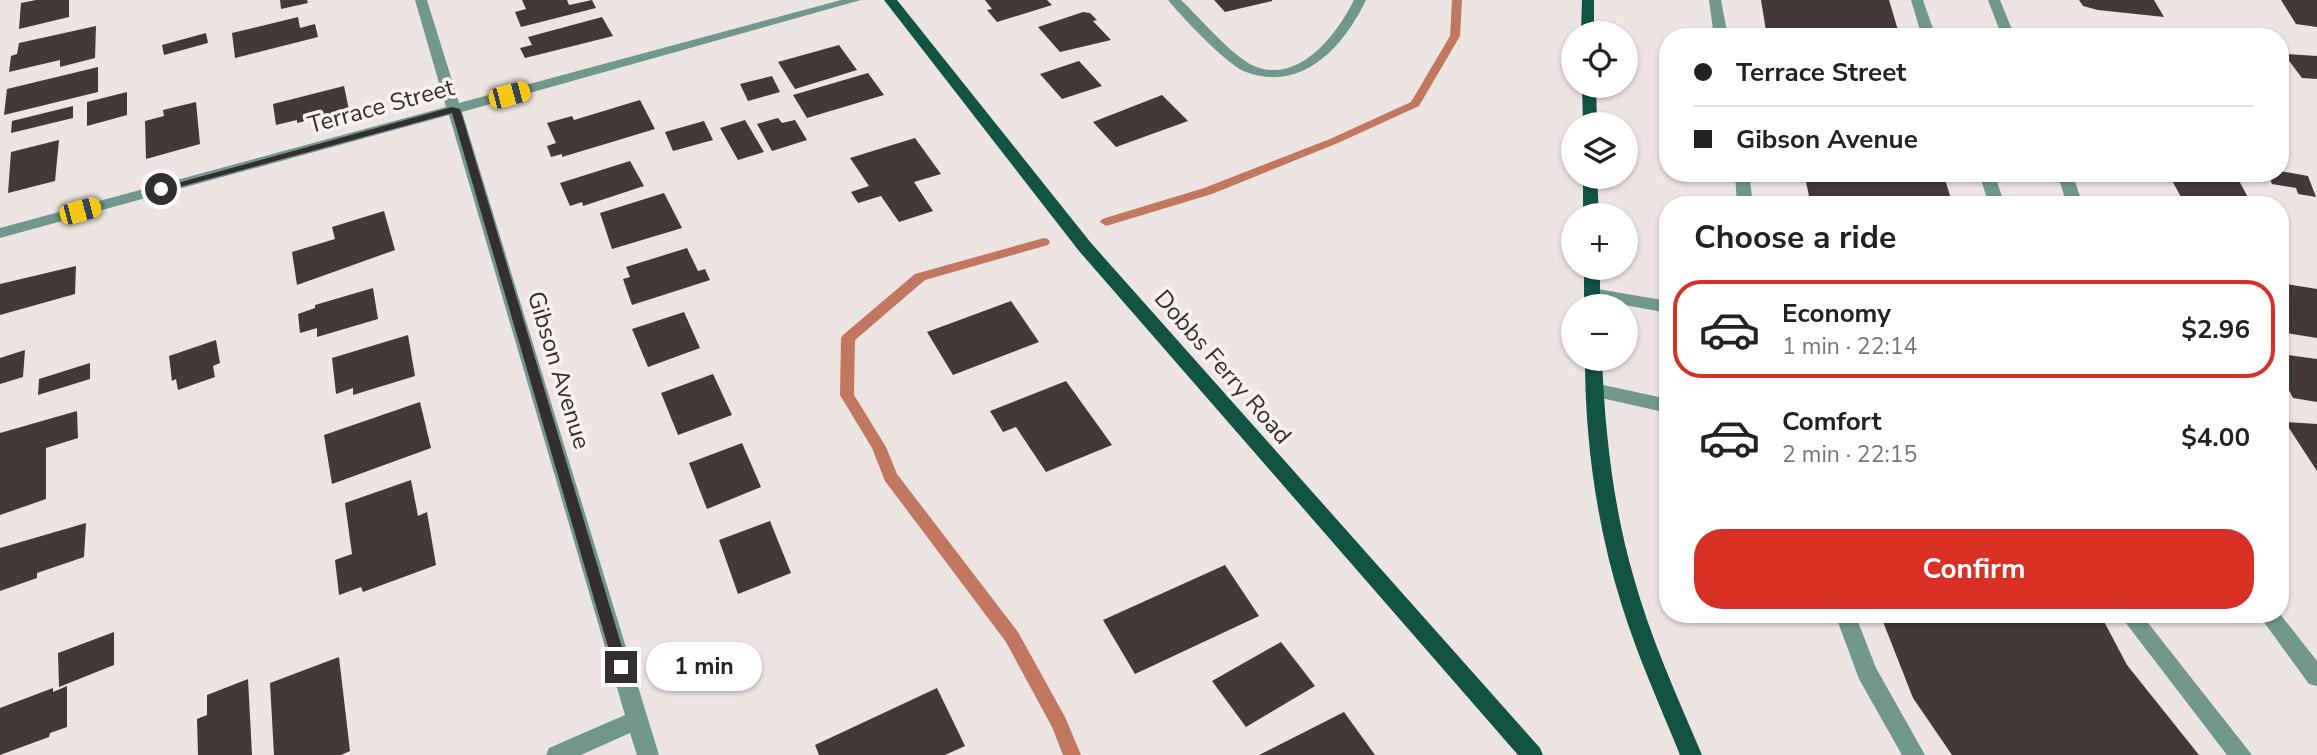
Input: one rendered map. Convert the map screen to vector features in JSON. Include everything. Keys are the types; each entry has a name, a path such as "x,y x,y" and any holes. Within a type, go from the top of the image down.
{"main road":[{"name":"Dobbs Ferry Road","path":"890,0 1085,247 1532,755"},
{"path":"1588,0 1588,21"},
{"path":"1593,371 1598,452 1611,525 1632,605 1691,755"}],"street":[{"name":"Gibson Avenue","path":"421,0 648,755"},
{"name":"Terrace Street","path":"0,233 855,0"},
{"path":"1174,0 1248,69 1275,72 1308,66 1340,38 1360,0"},
{"path":"1715,0 1720,28"},
{"path":"1917,0 1926,28"},
{"path":"1994,0 2005,28"},
{"path":"1638,304 1659,306"},
{"path":"1594,390 1659,404"},
{"path":"1848,623 1867,672 1914,755"},
{"path":"2136,623 2241,755"},
{"path":"2275,623 2317,677"},
{"path":"557,755 637,720"}],"building":[{"path":"69,0 69,17 19,29 21,3"},
{"path":"280,0 307,0 308,3 281,9"},
{"path":"522,0 567,0 569,5 592,0 596,8 521,27 515,12 526,9"},
{"path":"985,0 1047,0 1052,5 997,22 987,10 992,9"},
{"path":"1214,0 1272,0 1272,1 1225,12"},
{"path":"1761,0 1889,0 1897,28 1766,28"},
{"path":"2079,0 2154,0 2164,17 2098,10 2083,6"},
{"path":"2281,0 2317,0 2317,27 2296,24"},
{"path":"1083,12 1090,13 1097,20 1093,21 1111,40 1060,52 1038,27"},
{"path":"298,17 300,28 315,24 318,37 235,58 232,33"},
{"path":"602,17 613,36 525,58 520,48 532,45 528,37"},
{"path":"96,26 95,58 60,67 60,60 9,72 11,56 17,54 19,43"},
{"path":"206,33 208,43 164,55 162,45"},
{"path":"839,45 857,70 795,89 778,62"},
{"path":"2289,54 2317,56 2317,79 2302,78 2289,61"},
{"path":"1079,61 1102,86 1062,99 1040,74"},
{"path":"98,67 98,92 4,115 7,89"},
{"path":"868,73 884,95 807,118 793,95"},
{"path":"772,76 780,92 748,101 740,84"},
{"path":"344,86 349,110 297,123 297,120 276,125 273,104"},
{"path":"127,92 127,115 87,126 87,102"},
{"path":"1162,95 1188,121 1116,147 1093,122"},
{"path":"640,100 655,129 562,157 562,154 551,157 547,146 556,143 547,123 572,116 574,120"},
{"path":"196,102 200,144 146,159 145,121 164,116 163,110"},
{"path":"73,106 73,118 11,133 12,121"},
{"path":"778,118 782,123 795,120 807,140 772,151 757,124"},
{"path":"745,120 764,152 738,160 720,128"},
{"path":"704,121 713,140 673,151 665,132"},
{"path":"915,138 941,174 914,182 933,211 899,222 881,196 858,203 851,192 869,186 850,158"},
{"path":"59,140 55,181 8,193 11,152"},
{"path":"630,161 644,186 583,206 582,202 570,206 560,183"},
{"path":"2289,173 2308,176 2316,197 2298,194 2296,188 2271,182 2289,182"},
{"path":"1806,182 1946,182 1950,196 1809,196"},
{"path":"2173,182 2240,182 2247,196 2180,196"},
{"path":"664,193 682,228 612,249 600,213"},
{"path":"384,211 395,250 297,285 292,252 335,239 332,227"},
{"path":"687,248 698,271 705,269 710,280 632,305 623,279 630,277 626,267"},
{"path":"76,266 75,294 0,315 0,284"},
{"path":"2289,284 2317,289 2317,338 2289,333"},
{"path":"373,288 378,319 317,337 317,328 300,333 298,314 315,308 315,305"},
{"path":"1011,301 1039,342 953,375 927,332"},
{"path":"684,312 700,348 648,367 632,329"},
{"path":"408,335 415,376 353,395 353,388 336,394 332,358"},
{"path":"216,340 220,363 213,366 215,377 178,390 176,379 172,381 169,356"},
{"path":"25,350 23,377 0,384 0,358"},
{"path":"2289,355 2317,359 2317,402 2293,398 2289,390"},
{"path":"90,363 90,379 38,395 39,379"},
{"path":"713,374 732,415 678,435 661,393"},
{"path":"1066,381 1112,445 1046,472 1016,427 1003,432 990,411"},
{"path":"420,402 431,448 332,484 324,435"},
{"path":"77,411 78,438 46,448 46,499 0,515 0,433"},
{"path":"2289,422 2317,424 2317,471 2289,428"},
{"path":"742,443 761,487 707,509 689,463"},
{"path":"411,480 418,516 427,512 436,565 363,592 361,587 339,595 335,560 352,554 345,503"},
{"path":"770,521 791,573 738,594 719,540"},
{"path":"86,523 84,557 37,573 37,578 0,591 0,548"},
{"path":"1225,565 1259,616 1135,674 1103,620"},
{"path":"1884,623 2105,623 2127,665 2199,755 1952,755 1913,698"},
{"path":"114,632 114,665 59,687 58,653"},
{"path":"1281,642 1315,686 1246,727 1212,681"},
{"path":"339,657 350,751 341,755 274,755 270,683"},
{"path":"248,679 252,755 198,755 197,719 207,715 207,695"},
{"path":"67,686 67,727 50,733 49,737 0,755 0,708 53,688 53,692"},
{"path":"937,688 965,746 945,755 819,755 815,745"},
{"path":"1344,712 1375,755 1259,755"}],"waterway":[{"path":"1106,222 1208,191 1334,141 1415,104 1455,36 1457,0"},
{"path":"1044,242 920,277 848,338 847,395 879,447 890,477 1012,637 1059,723 1072,755"}],"route":[{"path":"161,189 455,109 621,667"}]}
